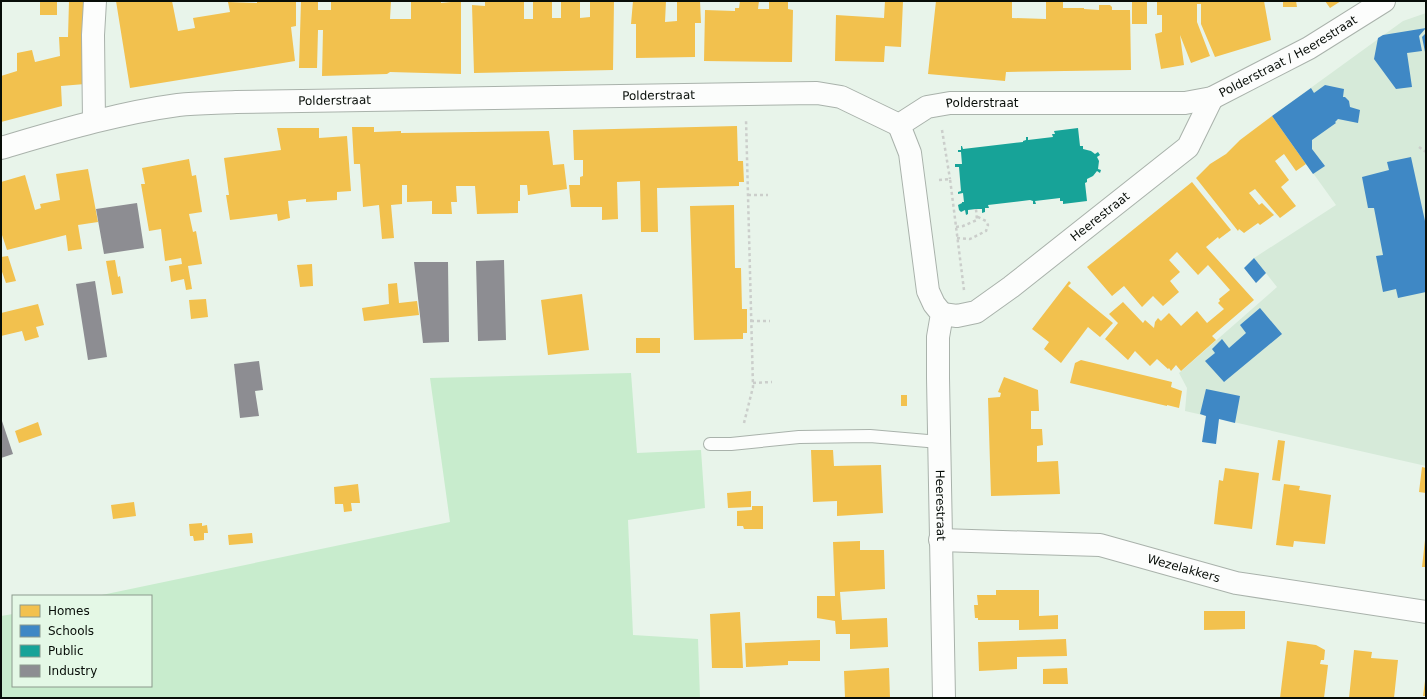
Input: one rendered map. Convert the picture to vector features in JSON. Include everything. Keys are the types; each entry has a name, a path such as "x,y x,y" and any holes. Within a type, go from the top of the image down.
{"street":[{"path":"94,121 93,35 95,1"},
{"name":"Polderstraat / Heerestraat","path":"1212,98 1309,48 1384,1"},
{"name":"Polderstraat","path":"1,148 94,121 179,105 236,102 817,93 841,97 899,125 927,107 950,103 1185,103 1212,98"},
{"name":"Heerestraat","path":"944,698 940,540 938,336 942,314 957,316 976,312 1011,287 1188,147 1212,98"},
{"path":"899,125 910,153 928,291 934,304 942,314"},
{"name":"Wezelakkers","path":"940,540 1100,545 1236,583 1426,612"}],"lane":[{"path":"710,444 800,438 870,436 939,442"}],"path":[{"path":"740,443 753,387 746,94"},
{"path":"938,105 950,179 968,314"},
{"path":"1419,147 1426,152"},
{"path":"914,184 950,179"},
{"path":"748,195 768,195"},
{"path":"956,227 963,226 977,220 976,209"},
{"path":"957,238 970,239 986,231 988,225 986,221 976,216"},
{"path":"752,321 770,321"},
{"path":"753,383 772,382"}],"shaded area":[{"path":"1426,13 1426,466 1185,411 1187,388 1179,373 1277,287 1254,258 1336,205 1272,116 1403,21"}],"green space":[{"path":"631,373 637,453 701,450 705,508 628,520 633,635 698,639 700,698 1,698 1,616 12,614 12,687 152,687 152,595 102,595 450,522 430,378"}],"building: Homes":[{"path":"40,1 57,1 57,15 40,15"},
{"path":"69,1 92,1 85,84 61,86 62,106 1,122 1,76 17,71 17,53 32,50 35,62 60,56 59,37 68,37"},
{"path":"116,1 172,1 178,31 195,28 193,18 230,12 228,2 257,3 257,1 296,1 296,26 291,27 295,61 130,88"},
{"path":"301,1 318,1 318,10 331,10 331,1 391,1 390,19 411,19 411,1 441,1 441,3 461,1 461,74 390,72 387,74 322,76 323,30 318,30 317,68 299,68"},
{"path":"485,1 524,2 524,19 533,19 533,2 552,2 552,18 561,18 561,1 580,1 580,18 590,17 590,1 614,1 613,70 474,73 472,5 485,6"},
{"path":"633,1 666,1 665,22 677,21 677,1 700,1 701,23 695,23 695,57 636,58 636,24 631,24"},
{"path":"740,1 759,1 758,9 769,9 769,1 788,1 788,9 793,10 792,62 704,61 705,10 735,11 735,8 739,8"},
{"path":"885,1 903,1 901,47 885,46 884,62 835,61 836,15 884,18"},
{"path":"936,1 1012,1 1012,18 1046,19 1046,2 1063,1 1063,8 1099,10 1099,5 1110,5 1112,10 1130,10 1131,70 1006,72 1005,81 928,74"},
{"path":"1132,1 1147,1 1147,24 1132,24"},
{"path":"1157,1 1264,1 1271,40 1215,57 1201,24 1201,4 1197,4 1197,22 1210,56 1191,63 1180,35 1184,65 1161,69 1155,34 1162,32 1162,15 1157,15"},
{"path":"1283,1 1296,1 1297,7 1283,7"},
{"path":"1325,1 1341,1 1330,8"},
{"path":"1272,116 1306,164 1296,171 1284,154 1275,161 1289,180 1281,187 1296,206 1280,218 1255,189 1249,193 1259,205 1262,203 1274,215 1260,225 1258,223 1244,233 1239,229 1238,231 1196,178 1210,164 1226,154 1240,140"},
{"path":"737,126 738,161 743,161 744,182 739,182 739,186 657,188 658,232 641,232 640,181 617,182 618,219 602,220 602,207 571,207 569,185 580,185 580,177 583,176 583,160 574,160 573,130"},
{"path":"352,127 374,127 374,132 401,131 401,133 549,131 553,165 564,164 567,189 528,195 527,185 520,185 518,213 477,214 475,186 456,186 457,202 451,202 452,214 432,214 432,201 407,202 407,185 402,185 402,204 391,205 394,238 382,239 379,205 363,207 360,164 354,164"},
{"path":"277,128 319,128 319,138 347,136 351,191 337,192 337,200 306,202 306,199 288,201 290,218 278,221 277,214 230,220 226,195 229,195 224,158 281,150"},
{"path":"189,159 192,176 196,175 202,212 189,214 193,232 196,231 202,264 188,266 192,289 186,290 184,279 171,282 169,266 182,264 181,258 165,261 161,229 149,231 141,184 145,184 142,168"},
{"path":"88,169 98,222 78,225 82,249 68,251 66,235 7,250 1,232 1,182 25,175 35,210 41,208 40,204 60,200 56,174"},
{"path":"1192,182 1231,230 1219,239 1218,237 1206,247 1254,300 1212,336 1216,340 1181,371 1176,365 1171,371 1157,359 1150,366 1135,351 1128,360 1105,339 1118,323 1109,314 1123,302 1143,323 1145,320 1154,328 1155,322 1158,318 1161,321 1169,313 1181,326 1197,311 1207,323 1224,309 1218,303 1220,301 1219,299 1230,290 1208,265 1198,275 1177,252 1169,260 1180,272 1170,281 1179,292 1163,306 1153,296 1142,307 1124,286 1112,296 1087,267"},
{"path":"734,205 735,268 741,268 742,309 747,309 747,333 743,333 743,339 694,340 690,206"},
{"path":"8,256 16,281 6,283 1,269 1,257"},
{"path":"115,260 123,293 112,295 106,261"},
{"path":"312,264 313,286 300,287 297,265"},
{"path":"1069,281 1071,283 1068,286 1113,323 1100,337 1088,327 1061,363 1044,349 1049,342 1032,329"},
{"path":"397,283 399,303 417,301 419,315 364,321 362,308 389,304 388,284"},
{"path":"582,294 589,350 548,355 541,300"},
{"path":"206,299 208,317 191,319 189,300"},
{"path":"38,304 44,325 36,327 39,337 25,341 22,331 1,336 1,313"},
{"path":"636,338 660,338 660,353 636,353"},
{"path":"1081,360 1172,382 1171,387 1182,391 1179,408 1070,383 1075,363"},
{"path":"1004,377 1038,390 1039,411 1031,411 1031,429 1042,429 1043,445 1037,446 1037,462 1058,461 1060,494 991,496 988,398 1000,397 1001,393 998,392"},
{"path":"901,395 907,395 907,406 901,406"},
{"path":"38,422 42,435 19,443 15,431"},
{"path":"1278,440 1285,441 1280,481 1272,480"},
{"path":"811,450 833,450 834,466 881,465 883,513 837,516 837,501 813,502"},
{"path":"1422,467 1426,468 1426,493 1419,492"},
{"path":"1225,468 1259,473 1252,529 1214,524 1219,480 1223,481"},
{"path":"358,484 360,503 351,503 352,511 344,512 343,504 335,504 334,487"},
{"path":"1284,484 1300,486 1299,490 1331,495 1325,544 1294,541 1293,547 1276,545"},
{"path":"751,491 751,507 728,508 727,493"},
{"path":"134,502 136,516 113,519 111,505"},
{"path":"752,506 763,506 763,529 744,529 743,526 737,526 737,511 752,510"},
{"path":"202,523 202,526 207,525 208,533 204,533 204,540 194,541 193,536 190,536 189,524"},
{"path":"252,533 253,543 229,545 228,535"},
{"path":"1425,540 1426,567 1422,567"},
{"path":"860,541 860,550 884,550 885,589 840,592 842,620 887,618 888,647 850,649 850,634 836,634 835,621 817,618 817,596 835,596 833,542"},
{"path":"996,590 1039,590 1039,616 1058,615 1058,629 1019,630 1019,620 978,620 978,618 975,618 974,605 978,605 977,595 996,595"},
{"path":"1204,611 1245,611 1245,629 1204,630"},
{"path":"740,612 743,668 712,668 710,614"},
{"path":"1066,639 1067,656 1017,657 1017,669 979,671 978,642"},
{"path":"820,640 820,661 788,661 788,665 746,667 745,643"},
{"path":"1287,641 1316,645 1325,650 1324,660 1321,660 1320,664 1328,665 1324,698 1280,698"},
{"path":"1354,650 1372,652 1371,658 1398,660 1394,698 1349,698"},
{"path":"889,668 890,698 845,698 844,671"},
{"path":"1067,668 1068,684 1043,684 1043,669"},
{"path":"1425,681 1426,696 1423,696"}],"building: Schools":[{"path":"1426,28 1419,36 1422,51 1407,53 1412,87 1396,89 1374,59 1378,38 1383,35"},
{"path":"1426,33 1426,52 1425,52 1422,37"},
{"path":"1325,85 1344,89 1343,97 1349,101 1350,107 1360,110 1358,123 1338,119 1335,122 1336,123 1312,140 1312,149 1325,166 1313,174 1272,116 1311,88 1314,93"},
{"path":"1411,157 1426,221 1426,292 1398,298 1396,289 1383,292 1376,256 1383,255 1374,208 1368,208 1362,177 1389,170 1387,162"},
{"path":"1254,258 1266,273 1256,283 1244,268"},
{"path":"1260,308 1282,334 1224,382 1205,361 1215,353 1212,349 1222,339 1229,348 1246,333 1240,325"},
{"path":"1206,389 1240,396 1235,423 1219,419 1216,444 1202,442 1206,416 1200,414"}],"building: Public":[{"path":"1078,128 1080,146 1083,146 1083,149 1091,151 1095,154 1098,152 1100,155 1097,157 1099,161 1098,169 1101,170 1100,173 1097,171 1093,176 1087,179 1087,182 1085,183 1087,201 1063,204 1063,201 1060,201 1060,198 1035,201 1036,204 1033,204 1033,201 1030,200 988,205 989,208 985,208 985,212 982,213 982,209 968,210 968,214 966,215 965,210 961,212 959,210 958,205 964,202 963,193 958,194 958,192 961,191 959,167 955,167 955,164 962,164 961,152 958,152 958,150 961,150 961,146 963,149 1023,142 1026,140 1026,137 1028,137 1028,140 1053,137 1052,134 1055,134 1054,131"}],"building: Industry":[{"path":"137,203 144,248 104,254 96,209"},
{"path":"504,260 506,340 478,341 476,261"},
{"path":"414,262 448,262 449,342 423,343"},
{"path":"95,281 107,357 88,360 76,284"},
{"path":"259,361 263,390 255,391 259,416 240,418 234,364"},
{"path":"1,418 13,454 1,458"}]}
